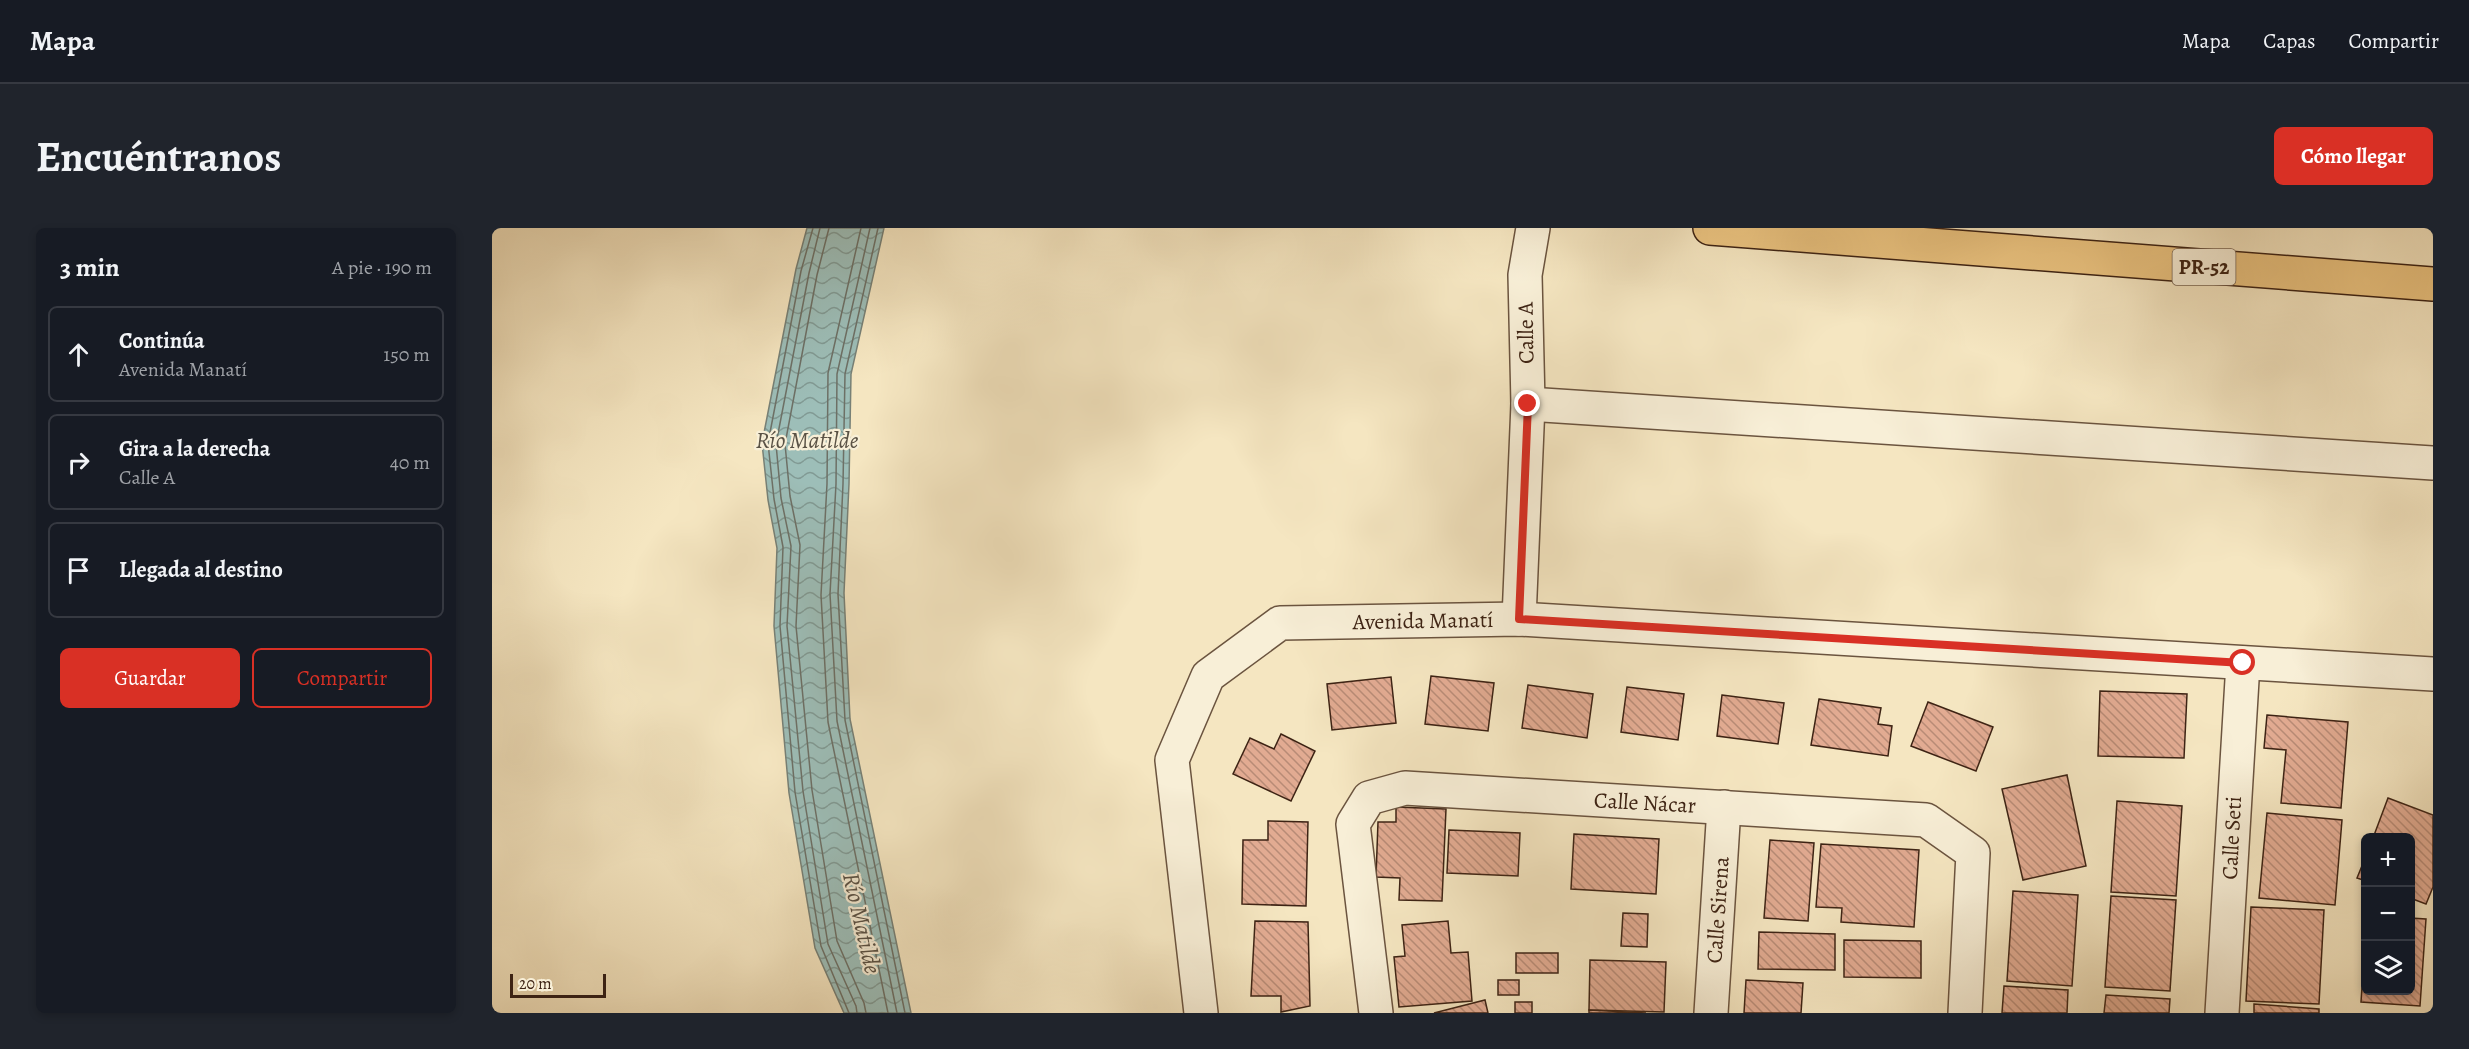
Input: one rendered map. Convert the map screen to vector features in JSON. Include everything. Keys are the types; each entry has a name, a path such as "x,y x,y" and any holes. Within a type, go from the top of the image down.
{"highway":[{"name":"PR-52","path":"1710,228 2433,284"}],"street":[{"name":"Calle A","path":"1519,619 1528,404 1525,275 1533,228"},
{"path":"1528,404 2433,463"},
{"name":"Avenida Manatí","path":"1201,1013 1172,760 1208,676 1280,623 1519,619 2433,674"},
{"name":"Calle Seti","path":"2222,1013 2243,663"},
{"name":"Calle Nácar","path":"1376,1013 1353,824 1369,798 1405,788 1926,820 1973,853 1965,1013"},
{"name":"Calle Sirena","path":"1711,1013 1724,807"}],"water":[{"name":"Río Matilde","path":"807,228 884,228 851,374 844,593 850,719 911,1013 844,1013 815,948 789,793 774,626 777,548 768,500 762,443 796,269"}],"building":[{"path":"1431,676 1494,683 1488,731 1425,724"},
{"path":"1391,677 1396,723 1332,730 1327,684"},
{"path":"1528,685 1593,694 1587,738 1522,728"},
{"path":"1627,687 1684,694 1678,740 1621,732"},
{"path":"2100,691 2187,694 2184,758 2098,756"},
{"path":"1722,695 1784,703 1778,744 1717,736"},
{"path":"1819,699 1881,708 1878,724 1892,726 1888,756 1811,745"},
{"path":"1928,702 1993,727 1976,771 1911,746"},
{"path":"2267,715 2348,722 2341,808 2281,803 2286,750 2264,748"},
{"path":"1281,734 1315,751 1291,801 1233,774 1250,738 1274,749"},
{"path":"2067,775 2086,866 2023,880 2002,789"},
{"path":"2388,798 2433,815 2433,887 2426,904 2415,900 2415,833 2375,833"},
{"path":"2117,801 2182,806 2176,896 2111,892"},
{"path":"1396,807 1446,809 1442,901 1399,900 1400,878 1376,877 1378,822 1396,822"},
{"path":"2267,813 2342,820 2335,905 2259,898"},
{"path":"1268,821 1308,822 1306,906 1242,904 1243,840 1268,840"},
{"path":"1449,830 1520,833 1518,876 1447,873"},
{"path":"1574,834 1659,839 1656,894 1571,889"},
{"path":"1770,840 1814,843 1808,921 1764,918"},
{"path":"1821,844 1919,850 1914,927 1841,922 1842,908 1816,907"},
{"path":"2013,891 2078,895 2072,986 2007,981"},
{"path":"2111,896 2176,900 2170,991 2105,987"},
{"path":"2251,907 2324,910 2319,1004 2246,1001"},
{"path":"1623,913 1648,914 1647,947 1621,946"},
{"path":"2415,918 2426,919 2420,1006 2361,1002 2361,995 2415,995"},
{"path":"1255,921 1308,922 1310,1006 1281,1012 1281,996 1251,996"},
{"path":"1448,921 1451,953 1468,952 1472,1001 1399,1007 1394,957 1405,956 1402,925"},
{"path":"1759,932 1835,934 1835,970 1758,969"},
{"path":"1844,940 1921,941 1921,978 1844,977"},
{"path":"1516,953 1558,953 1558,973 1516,973"},
{"path":"1590,960 1666,962 1664,1012 1589,1010"},
{"path":"1498,980 1519,980 1519,995 1498,995"},
{"path":"1746,980 1803,983 1801,1013 1744,1013"},
{"path":"2004,986 2068,990 2067,1013 2002,1013"},
{"path":"2106,995 2170,999 2169,1013 2104,1013"},
{"path":"1485,1000 1488,1013 1434,1013"},
{"path":"1515,1002 1532,1002 1532,1013 1515,1013"},
{"path":"2254,1004 2319,1009 2319,1013 2254,1013"},
{"path":"1589,1010 1646,1013 1589,1013"}],"route":[{"path":"1528,404 1519,619 2243,663"}]}
